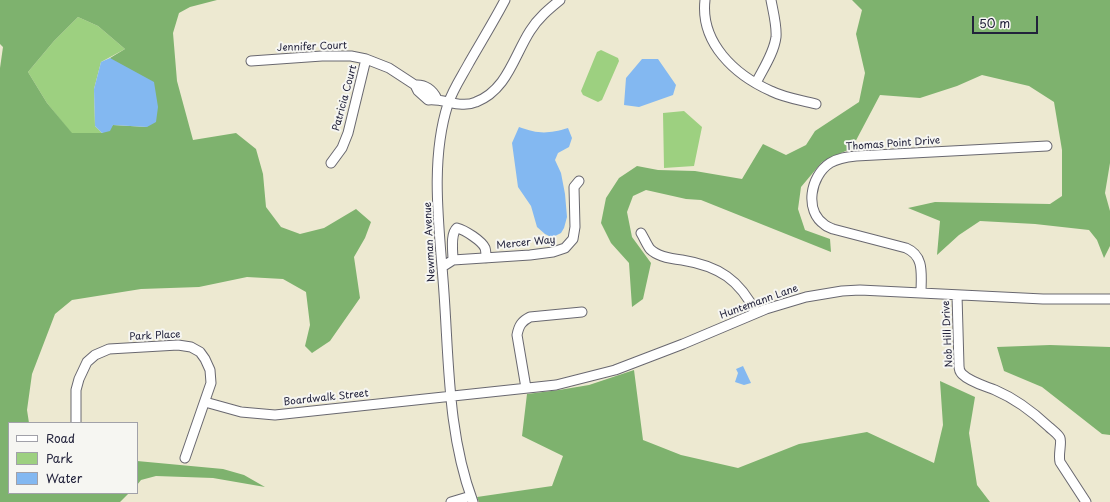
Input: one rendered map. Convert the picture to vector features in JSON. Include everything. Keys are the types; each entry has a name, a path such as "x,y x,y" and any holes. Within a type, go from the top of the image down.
{"street":[{"name":"Newman Avenue","path":"472,499 458,454 450,395 437,166 439,146 449,103 456,86 505,0"},
{"name":"Jennifer Court","path":"251,61 322,56 351,56 366,59 389,68 415,85 431,90 437,99 449,103 475,103 496,88 508,74 530,31 538,19 560,0"},
{"path":"705,0 704,15 708,32 716,49 732,67 771,91 783,96 816,104"},
{"path":"756,83 772,50 776,36 771,0"},
{"name":"Patricia Court","path":"331,164 342,148 348,133 366,59"},
{"name":"Thomas Point Drive","path":"921,293 920,262 913,251 833,229 824,225 814,213 812,204 813,189 816,180 828,164 840,158 856,156 1046,146"},
{"name":"Mercer Way","path":"442,267 453,260 553,252 565,248 570,244 576,228 574,187 579,181"},
{"path":"453,260 453,236 457,228 467,232 482,244 486,252 486,258"},
{"path":"641,233 650,249 661,255 706,266 724,274 742,289 756,313"},
{"name":"Huntemann Lane","path":"450,395 556,385 616,370 756,313 806,297 842,291 860,290 1043,299 1109,299"},
{"name":"Nob Hill Drive","path":"957,294 959,366 961,373 967,378 1004,394 1018,402 1055,432 1060,438 1061,442 1058,456 1060,462 1086,502"},
{"path":"526,388 517,335 518,327 523,321 530,317 582,312"},
{"name":"Park Place","path":"76,422 76,390 83,369 93,357 109,350 185,345 196,350 202,356 210,370 210,383 205,402 185,458"},
{"name":"Boardwalk Street","path":"205,402 241,412 275,415 450,395"},
{"path":"451,502 472,499"}],"green space":[{"path":"0,0 217,0 190,7 179,13 173,33 177,81 193,140 236,133 256,149 263,174 266,207 281,227 300,234 324,228 356,209 371,222 365,238 354,257 360,298 330,341 312,353 305,346 310,325 306,292 283,279 247,277 199,287 141,289 72,300 55,314 32,374 27,410 29,422 8,422 8,494 128,494 120,502 0,502 0,68 3,47 0,44","holes":["78,17 98,26 125,49 110,58 147,127 113,125 102,133 72,133 47,103 28,72 54,41"]},
{"path":"852,0 1110,0 1110,163 1105,193 1110,211 1110,246 1104,258 1097,240 1089,230 1035,224 980,221 959,235 937,255 940,221 908,208 935,202 1050,204 1062,196 1062,150 1054,102 1029,86 982,75 957,86 920,98 880,95 852,148 822,162 801,187 798,209 805,230 830,239 831,252 701,200 686,199 646,190 633,196 627,212 632,237 651,263 643,299 632,307 629,263 611,243 601,223 606,198 619,178 637,166 658,170 695,171 742,179 763,144 786,155 806,145 815,131 859,102 865,73 856,34 862,10"},
{"path":"78,17 98,26 125,49 101,62 94,89 95,126 102,133 72,134 47,103 28,72 54,41"},
{"path":"601,50 618,58 619,61 602,100 598,102 583,95 581,91 597,52"},
{"path":"684,111 702,127 694,166 664,168 663,113"},
{"path":"1050,345 1110,347 1110,435 1102,434 1042,387 1004,371 997,347"},
{"path":"634,370 643,440 681,455 738,468 799,444 867,432 934,463 943,425 940,381 975,397 969,433 977,485 990,502 479,502 477,497 552,486 563,456 522,436 527,394 589,385"},
{"path":"138,461 223,469 244,475 265,487 213,478 156,476 141,480 138,484"}],"water":[{"path":"110,58 154,82 158,107 156,122 147,127 113,125 110,131 102,133 95,126 94,89 101,62"},
{"path":"642,59 658,59 676,85 673,95 639,107 624,105 626,78"},
{"path":"519,127 532,131 543,132 568,128 572,138 569,147 558,153 555,160 561,173 567,217 561,233 555,236 545,234 537,227 531,206 518,187 512,143"},
{"path":"743,366 751,383 744,385 735,382 738,373 736,369"}]}
